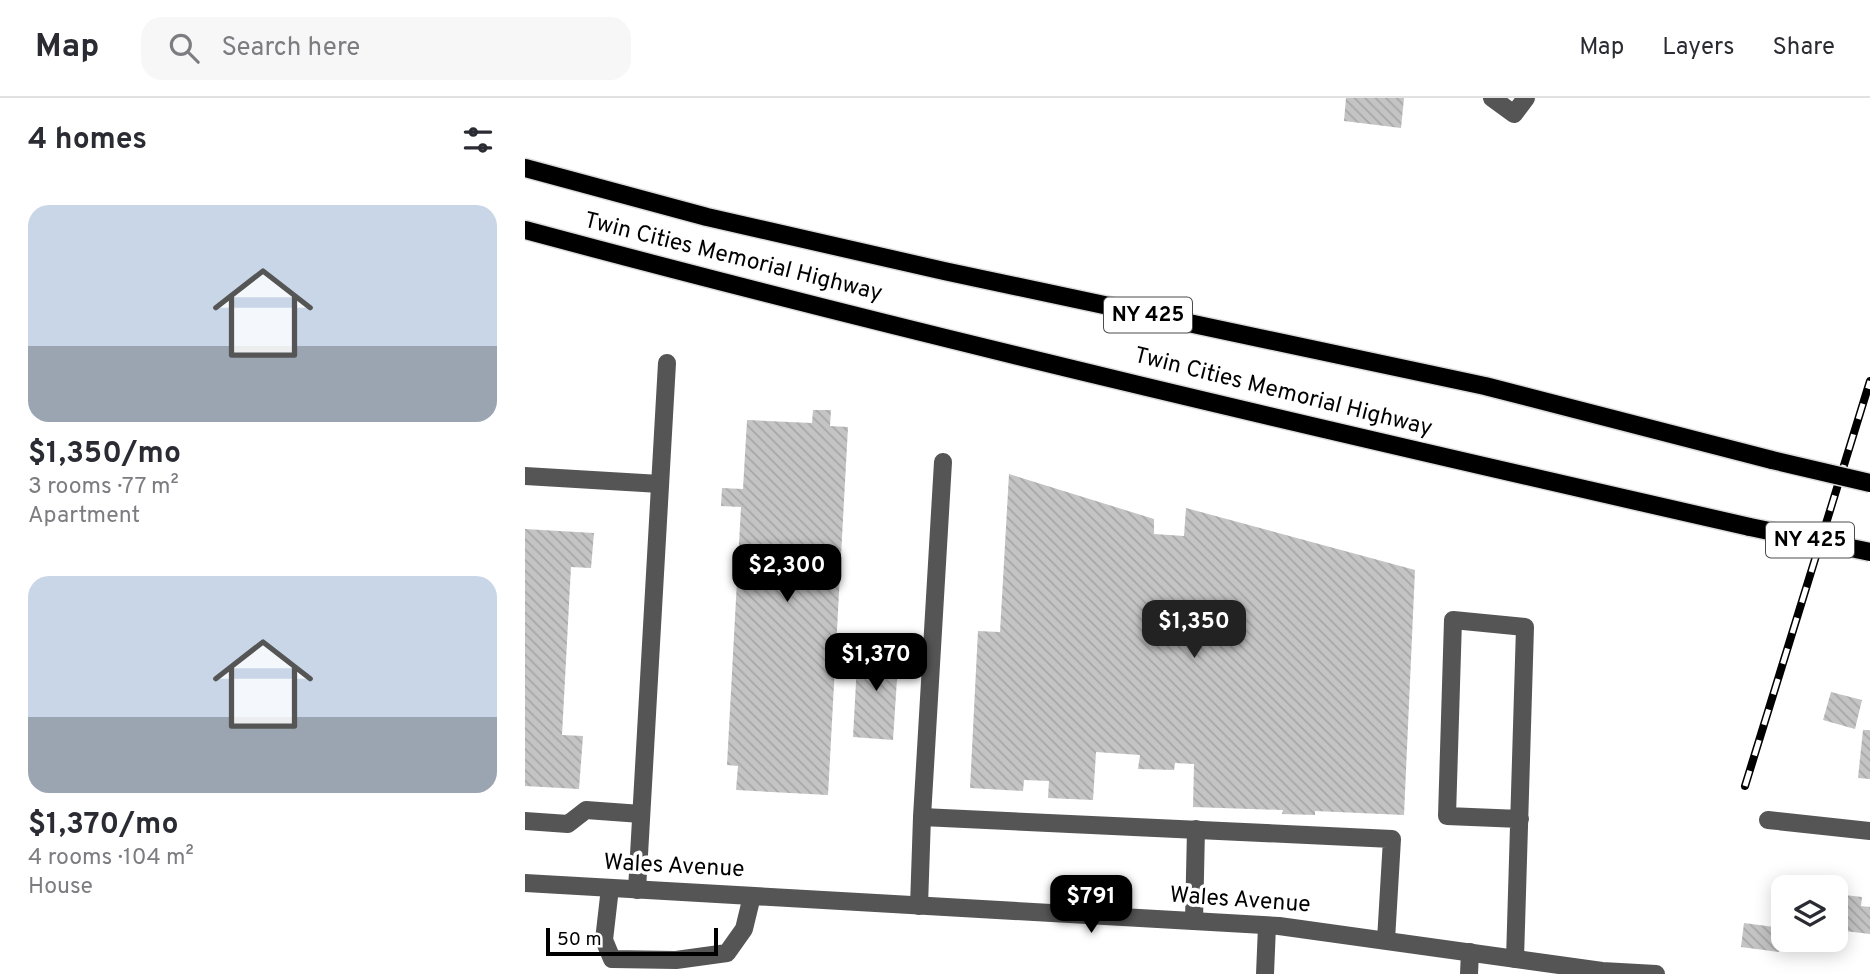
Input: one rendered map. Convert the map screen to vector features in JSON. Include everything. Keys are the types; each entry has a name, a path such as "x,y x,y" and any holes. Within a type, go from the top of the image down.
{"main road":[{"name":"Twin Cities Memorial Highway","path":"525,168 707,217 904,262 1485,386 1823,472"},
{"name":"Twin Cities Memorial Highway","path":"525,230 707,279 1457,460 1870,552"},
{"path":"1823,472 1870,477"},
{"path":"1823,472 1870,483"}],"street":[{"path":"1492,98 1514,114 1526,98"},
{"path":"637,890 667,363"},
{"path":"919,905 943,462"},
{"path":"525,476 660,484"},
{"path":"1515,959 1520,819 1525,627 1453,620 1447,816 1520,819"},
{"path":"525,821 568,824 586,810 641,814"},
{"path":"922,817 1392,839 1386,940"},
{"path":"1768,820 1870,831"},
{"path":"1194,921 1196,829"},
{"name":"Wales Avenue","path":"525,883 1267,926 1470,952 1567,970 1657,974"},
{"path":"610,888 604,940 612,959 675,960 727,953 744,929 752,896"},
{"path":"1265,974 1267,926"},
{"path":"1469,974 1470,952"}],"building":[{"path":"1346,98 1404,98 1401,128 1344,121"},
{"path":"813,410 831,410 830,426 848,427 828,795 736,790 738,766 727,765 741,507 721,506 722,488 743,489 747,420 812,423"},
{"path":"1009,474 1154,519 1154,534 1184,536 1186,508 1415,570 1404,815 1315,811 1315,815 1282,814 1283,810 1193,807 1194,764 1175,763 1174,770 1138,769 1140,755 1096,752 1093,800 1048,798 1049,781 1024,780 1023,791 970,788 978,631 1000,632"},
{"path":"525,529 594,533 591,568 571,567 562,735 583,736 579,789 525,786"},
{"path":"858,646 899,648 893,740 853,737"},
{"path":"1831,692 1862,700 1855,729 1823,720"},
{"path":"1863,730 1870,730 1870,779 1858,778"},
{"path":"1848,895 1862,897 1861,906 1870,907 1870,934 1848,931"},
{"path":"1744,923 1771,927 1771,951 1741,947"}],"railway":[{"path":"1745,786 1870,381"}]}
